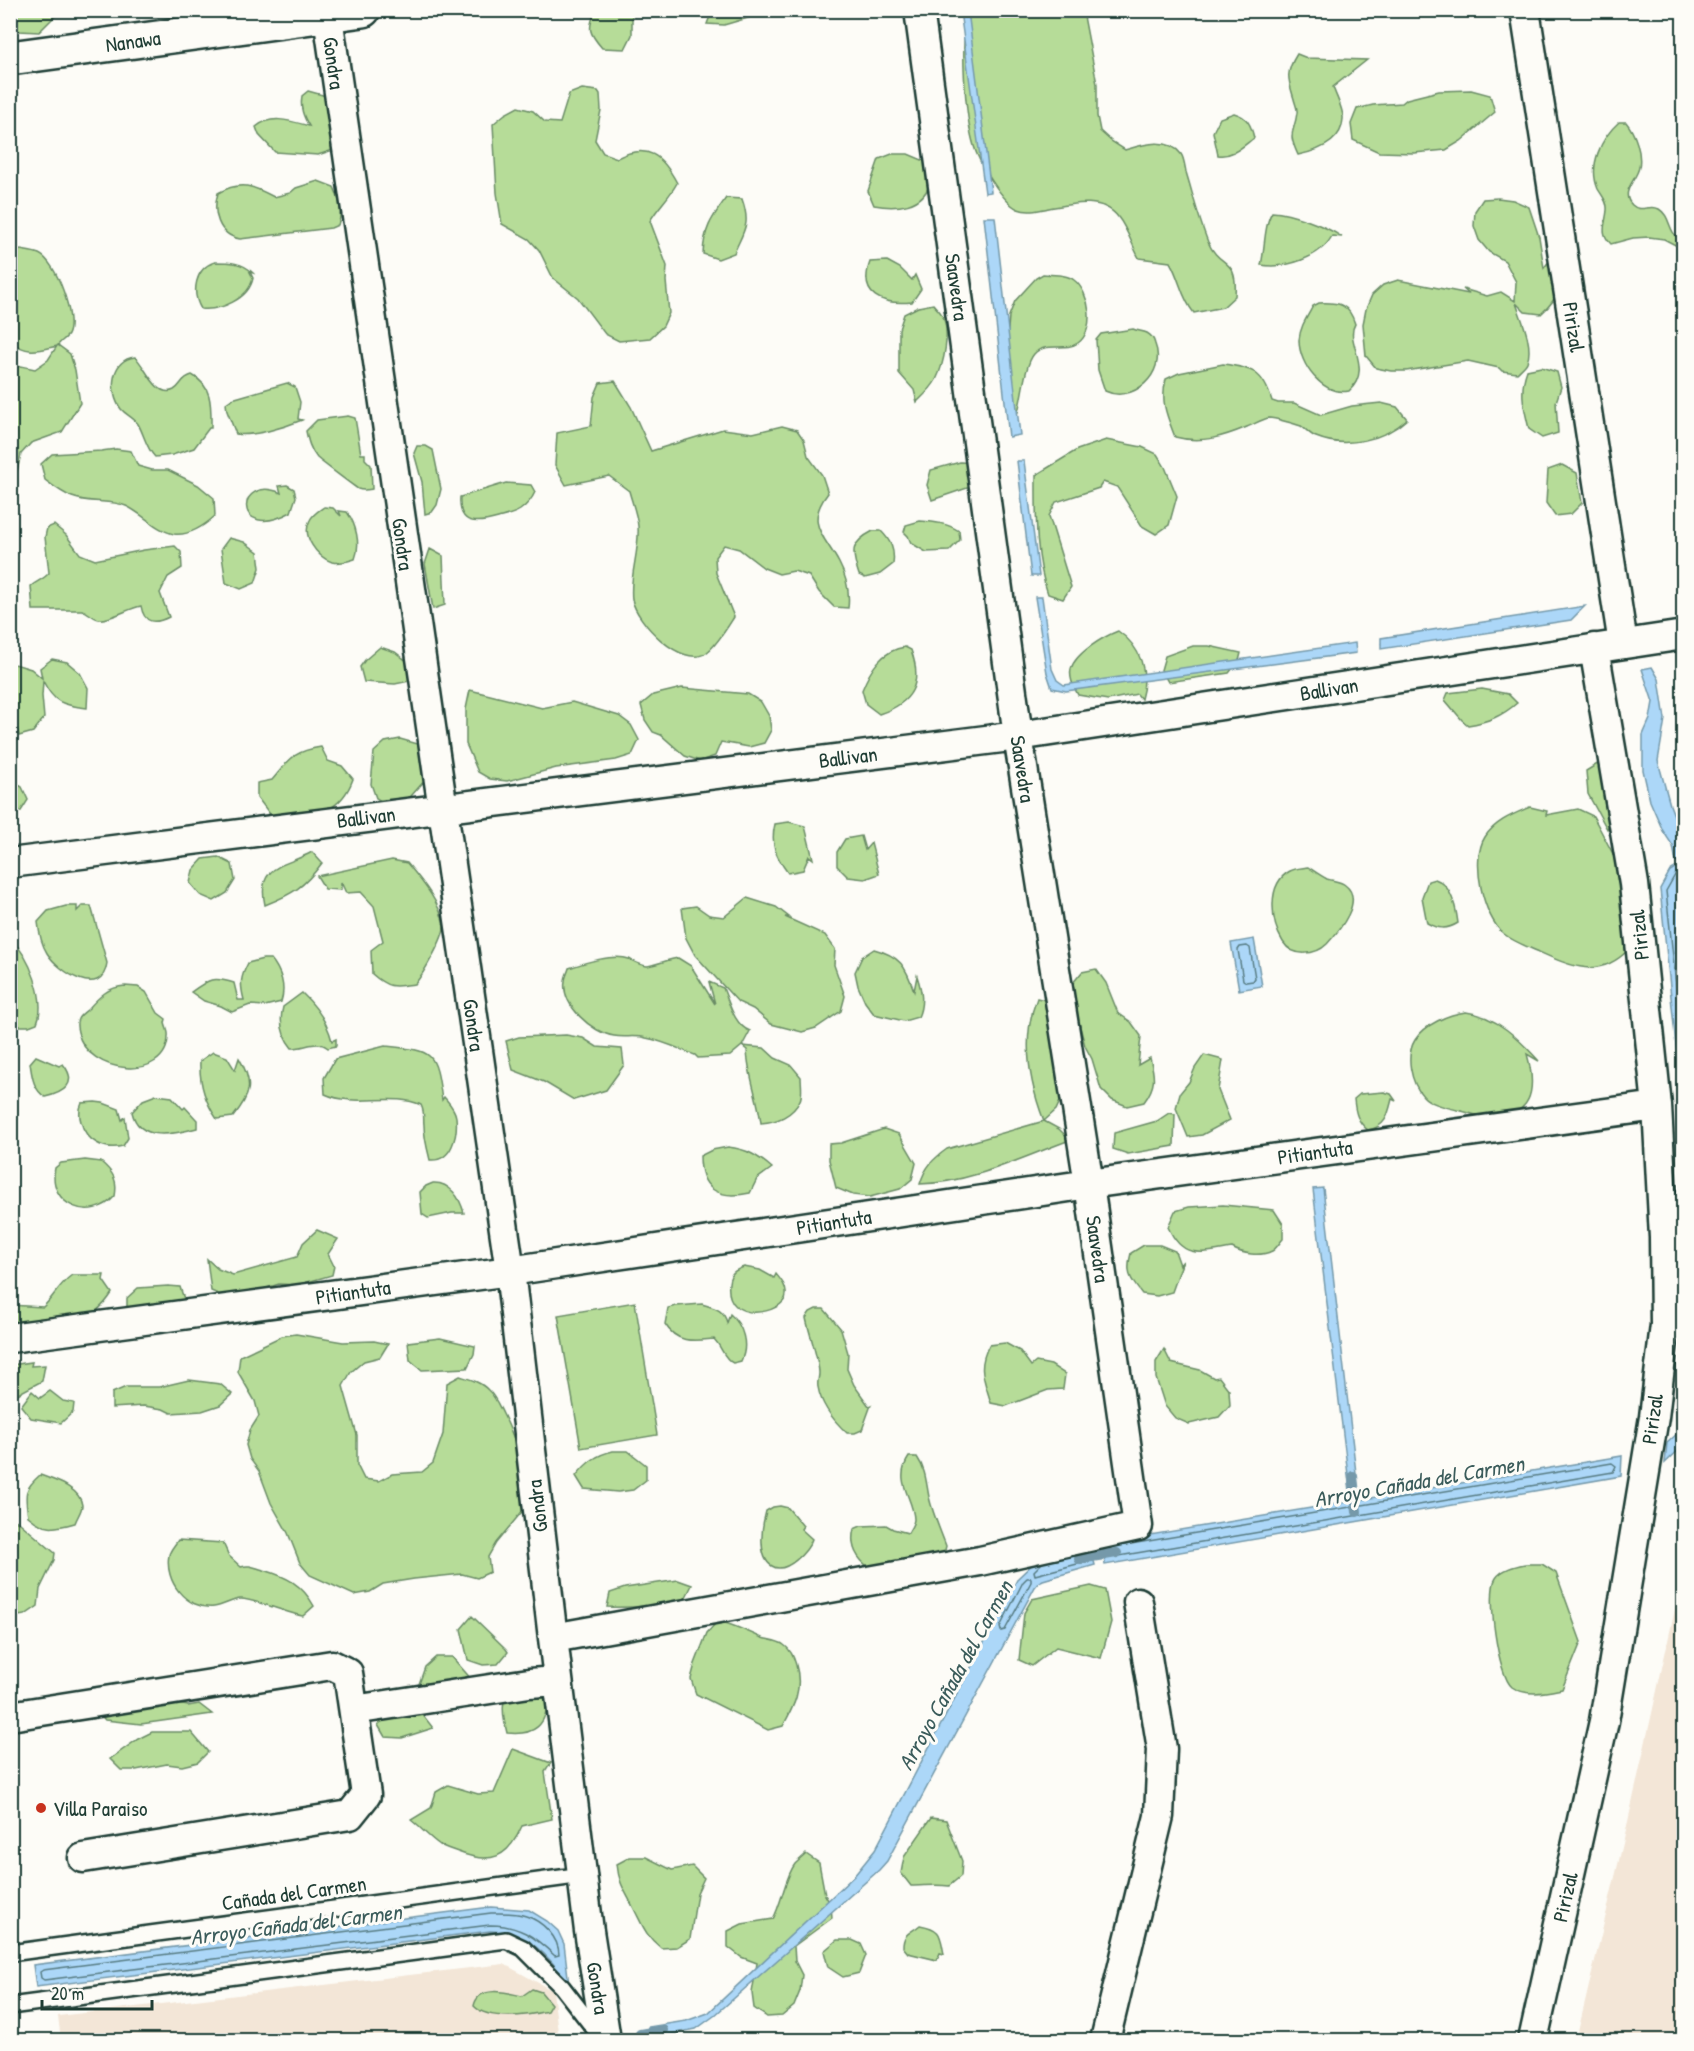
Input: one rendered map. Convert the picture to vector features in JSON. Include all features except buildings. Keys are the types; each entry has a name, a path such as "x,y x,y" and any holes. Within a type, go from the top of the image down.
{"street":[{"name":"Nanawa","path":"10,58 327,13 363,10"},
{"name":"Saavedra","path":"553,1638 980,1561 1138,1526 1089,1184 1018,736 919,10"},
{"name":"Pirizal","path":"1524,10 1623,644"},
{"name":"Gondra","path":"327,13 510,1271 558,1681 605,2036"},
{"name":"Ballivan","path":"10,863 1018,736 1683,634"},
{"name":"Pirizal","path":"1533,2040 1604,1721 1654,1417 1665,1325 1664,1238 1656,1106 1634,884 1594,648"},
{"name":"Pitiantuta","path":"10,1338 510,1271 1089,1184 1656,1106"},
{"path":"1106,2040 1159,1816 1162,1749 1138,1602"},
{"path":"10,1716 332,1665 348,1673 366,1795 350,1815 83,1858"},
{"path":"354,1710 529,1683 558,1681"}],"lane":[{"name":"Cañada del Carmen","path":"10,1953 583,1875"},
{"path":"10,2006 506,1940 523,1948 562,1987 605,2036"}],"shaded area":[{"path":"1683,1573 1683,2040 1576,2040 1625,1835"},
{"path":"504,1964 553,1991 559,2040 61,2040 58,2016"}],"green space":[{"path":"596,10 630,11 632,13 632,35 625,49 602,48 594,38 591,22"},
{"path":"712,10 772,11 724,25 707,24"},
{"path":"10,11 60,11 39,32 19,31 11,27"},
{"path":"969,11 1083,11 1097,84 1097,116 1100,131 1125,150 1154,143 1169,145 1181,154 1208,242 1234,274 1235,296 1223,307 1194,313 1186,301 1170,262 1139,258 1121,221 1104,206 1086,203 1026,211 1018,209 1005,199 980,161 971,133 964,58 964,40"},
{"path":"1297,54 1307,58 1367,60 1333,87 1343,115 1342,127 1338,134 1321,148 1298,155 1292,137 1297,110 1289,76"},
{"path":"582,89 598,91 600,94 601,110 595,140 603,153 617,158 637,152 653,154 666,165 677,183 650,221 667,266 669,313 663,326 650,338 619,341 605,334 578,298 553,278 539,250 529,239 502,224 497,193 493,124 518,107 533,111 545,122 560,123 569,94"},
{"path":"1471,90 1490,95 1495,112 1461,141 1446,150 1414,153 1379,152 1353,140 1351,124 1357,109 1373,105 1402,103 1407,99 1439,91"},
{"path":"308,91 330,97 333,150 318,155 275,152 259,135 256,127 275,120 309,126 301,104 302,96"},
{"path":"1234,113 1248,122 1254,138 1233,153 1218,155 1213,132 1220,118"},
{"path":"1619,122 1626,122 1635,137 1640,156 1638,172 1628,191 1628,200 1635,207 1652,207 1663,212 1673,233 1683,239 1683,249 1664,239 1649,237 1633,238 1611,244 1607,240 1604,228 1607,207 1595,180 1595,171 1602,144"},
{"path":"892,154 908,154 922,160 929,156 931,175 927,190 922,197 908,205 890,207 874,205 868,191 879,159"},
{"path":"318,181 334,187 339,200 338,225 331,228 240,239 226,233 218,222 216,200 218,193 226,189 247,186 274,197"},
{"path":"726,198 742,199 746,221 734,253 718,259 703,254 705,237"},
{"path":"1483,199 1513,200 1529,207 1539,237 1544,268 1549,261 1558,283 1556,296 1541,314 1525,312 1516,303 1528,340 1529,355 1525,365 1517,373 1468,361 1406,371 1376,368 1366,356 1363,324 1372,295 1383,285 1398,280 1469,294 1463,289 1487,296 1501,292 1515,301 1516,282 1505,261 1489,252 1479,240 1474,226 1475,211"},
{"path":"1272,212 1308,221 1342,237 1332,236 1319,250 1301,260 1281,265 1261,265 1266,230"},
{"path":"10,249 39,254 52,267 58,278 70,316 70,327 68,335 58,345 70,354 80,403 62,432 31,443 21,454 17,471 18,465 11,467 11,369 21,366 35,369 48,360 57,346 28,350 11,341"},
{"path":"887,261 900,268 912,280 915,275 921,289 912,302 882,300 870,290 867,274 870,262"},
{"path":"215,262 240,265 253,273 250,272 253,278 240,298 225,306 201,309 196,295 197,281 203,269"},
{"path":"1043,274 1068,277 1080,286 1087,302 1089,321 1084,337 1073,346 1044,348 1034,354 1026,373 1018,412 1014,415 1007,342 1009,316 1015,301 1036,278"},
{"path":"1319,303 1338,304 1346,308 1353,317 1355,324 1353,339 1359,373 1349,391 1330,389 1322,384 1314,377 1303,359 1299,340 1301,331 1313,306"},
{"path":"933,304 945,322 945,348 936,380 917,402 914,390 899,373 899,329 904,314 918,307"},
{"path":"1133,329 1147,333 1155,344 1156,366 1152,375 1136,390 1115,394 1105,391 1098,370 1096,340 1101,334"},
{"path":"135,357 156,386 162,390 174,390 192,375 204,385 209,398 211,428 194,448 172,455 155,457 138,424 121,409 114,394 114,377 121,364"},
{"path":"1223,364 1242,367 1255,373 1265,383 1272,401 1278,403 1294,403 1321,415 1352,406 1381,403 1397,407 1407,419 1388,432 1352,442 1327,441 1314,436 1301,426 1269,418 1229,434 1203,440 1175,437 1164,402 1166,379 1179,373"},
{"path":"1541,367 1557,372 1561,387 1556,402 1558,433 1542,438 1529,429 1523,393 1527,370"},
{"path":"615,381 631,407 651,451 723,429 753,433 782,426 797,430 804,440 808,456 822,475 828,493 821,504 817,522 819,530 844,574 849,596 848,608 834,607 819,592 809,576 794,571 779,574 764,568 739,549 724,545 715,557 716,573 734,617 714,646 706,653 696,656 685,655 662,641 642,619 632,599 638,526 629,491 609,476 566,485 555,465 557,433 591,426 594,397 600,383"},
{"path":"287,383 295,387 300,402 298,419 302,420 260,433 236,434 226,403 232,399"},
{"path":"348,416 355,418 361,454 365,454 365,459 371,465 372,489 358,489 317,458 309,442 306,431 317,420"},
{"path":"1106,440 1142,447 1157,454 1177,496 1169,525 1156,534 1142,526 1117,487 1103,482 1099,488 1056,502 1049,516 1071,587 1063,599 1048,594 1044,580 1037,536 1036,475 1077,450"},
{"path":"417,446 426,446 433,450 441,489 437,505 432,512 425,514 422,482 414,453"},
{"path":"116,449 131,451 138,466 152,470 168,470 198,485 214,498 215,516 191,532 174,534 126,506 72,497 45,480 41,464 52,454"},
{"path":"960,462 977,463 979,484 932,500 927,485 931,470"},
{"path":"1562,465 1577,473 1582,503 1571,514 1555,516 1546,503 1548,470"},
{"path":"506,483 531,485 535,492 525,506 512,514 476,522 470,521 462,513 460,497"},
{"path":"287,485 294,489 296,497 291,512 272,520 258,520 250,515 247,507 248,499 255,492 266,489 281,493 279,486"},
{"path":"324,507 333,508 341,516 339,511 347,512 350,517 357,541 355,559 332,562 321,556 312,545 308,526 313,516"},
{"path":"920,521 950,526 959,531 960,540 949,551 926,552 911,543 904,532 906,525"},
{"path":"54,525 66,535 80,554 95,560 175,546 181,552 182,568 168,577 160,593 169,617 151,621 142,612 141,606 103,619 82,610 33,610 31,586 49,573 45,537 47,528"},
{"path":"873,531 881,531 890,542 893,550 893,564 880,574 865,578 859,575 854,548 865,535"},
{"path":"229,538 244,542 258,552 260,568 255,583 241,589 226,583 221,549"},
{"path":"430,549 443,556 445,605 433,609 425,564"},
{"path":"1118,631 1126,637 1141,661 1144,679 1141,699 1137,694 1108,700 1078,695 1071,676 1074,663 1091,646"},
{"path":"1193,646 1209,646 1241,653 1239,661 1229,673 1168,682 1161,670 1165,656"},
{"path":"380,647 395,652 408,662 410,681 395,684 364,682 360,667"},
{"path":"905,647 911,650 916,672 912,690 900,704 879,714 866,704 862,690 869,675 883,657"},
{"path":"52,659 67,662 80,673 88,688 87,708 60,702 51,694 43,681 44,718 33,732 19,736 11,700 11,667 15,664 31,669 42,678 40,668"},
{"path":"682,688 748,694 761,702 769,716 771,730 764,743 749,747 721,742 715,756 700,761 685,756 661,735 653,732 645,720 641,705 653,695"},
{"path":"1482,689 1508,694 1517,703 1494,718 1468,725 1445,700 1448,693"},
{"path":"470,690 542,708 572,702 619,716 631,725 639,740 632,755 616,760 556,768 507,781 490,779 478,772 466,744 466,709"},
{"path":"400,739 432,748 434,770 404,804 389,806 376,798 371,784 374,752 385,742"},
{"path":"321,747 328,761 342,766 353,779 347,791 340,801 322,812 275,821 257,797 257,783 272,780 298,754"},
{"path":"1599,763 1612,779 1614,815 1607,829 1588,794 1586,771"},
{"path":"11,780 22,787 28,800 21,811 11,813"},
{"path":"1530,807 1547,811 1546,815 1578,809 1593,816 1631,888 1628,950 1606,965 1584,967 1573,965 1520,944 1504,934 1490,915 1481,888 1479,873 1481,847 1489,831 1505,819"},
{"path":"789,822 805,826 813,859 809,856 803,870 788,873 777,856 773,838 775,824"},
{"path":"861,836 865,850 871,843 879,874 865,879 848,877 837,866 837,852 845,839"},
{"path":"312,852 322,863 309,878 291,893 265,905 263,892 269,874"},
{"path":"218,857 232,864 235,880 227,893 214,901 200,895 190,883 193,870 203,859"},
{"path":"392,860 407,863 430,892 439,909 444,926 437,947 415,984 388,985 372,974 371,950 383,941 374,906 361,892 346,893 341,882 341,890 325,889 317,876"},
{"path":"1308,867 1327,879 1345,885 1352,899 1343,924 1327,944 1317,951 1298,953 1287,947 1279,934 1274,915 1274,894 1282,877 1292,870"},
{"path":"1435,879 1449,891 1454,903 1458,923 1450,927 1435,927 1427,923 1422,897 1428,881"},
{"path":"747,898 776,907 789,917 785,917 825,935 835,949 834,965 845,996 841,1011 816,1028 802,1032 771,1024 753,1009 738,1002 695,955 686,938 682,908 696,906 709,915 724,917"},
{"path":"66,906 77,906 77,911 82,906 91,906 107,963 103,974 97,980 79,979 60,968 44,946 38,922 48,911"},
{"path":"11,939 30,967 38,990 40,1002 37,1023 29,1026 11,1026"},
{"path":"874,949 890,955 901,963 914,991 917,976 922,997 918,1017 904,1021 874,1014 865,1002 855,972 862,957"},
{"path":"623,957 647,966 678,958 691,966 715,1004 709,982 723,988 736,1018 744,1028 750,1031 742,1046 730,1056 698,1058 652,1039 605,1034 596,1030 580,1016 573,1008 565,990 565,978 569,968 591,961"},
{"path":"271,959 280,974 283,985 281,1002 265,1006 250,1005 232,1012 204,1001 191,992 216,979 234,983 238,1000 244,1000 241,981 245,968 248,963"},
{"path":"1096,969 1106,983 1118,1013 1131,1022 1141,1036 1138,1065 1150,1058 1153,1081 1151,1091 1144,1102 1127,1106 1112,1100 1101,1089 1092,1059 1085,1046 1073,1000 1072,984 1082,972"},
{"path":"125,986 138,987 146,992 158,1013 166,1019 168,1034 165,1051 155,1061 142,1067 126,1068 110,1065 96,1057 84,1046 78,1030 79,1018 96,1000 104,993"},
{"path":"302,993 321,1015 332,1041 336,1039 336,1046 328,1048 316,1044 292,1048 286,1039 282,1029 283,1007"},
{"path":"1037,998 1053,1002 1063,1095 1056,1110 1044,1121 1034,1091 1028,1044 1032,1013"},
{"path":"1466,1012 1497,1023 1539,1061 1527,1054 1532,1086 1527,1101 1515,1112 1486,1117 1443,1106 1426,1099 1415,1084 1410,1054 1419,1034 1438,1021"},
{"path":"566,1035 583,1038 597,1047 622,1049 624,1065 606,1090 574,1100 544,1082 513,1070 506,1041 519,1037"},
{"path":"385,1046 423,1052 434,1062 442,1100 444,1097 456,1117 456,1132 452,1146 444,1157 430,1160 421,1105 398,1100 349,1100 325,1094 324,1078 335,1059"},
{"path":"742,1046 764,1048 775,1058 791,1065 801,1077 801,1098 789,1114 778,1120 761,1123 747,1050"},
{"path":"213,1052 227,1057 235,1070 239,1058 247,1075 247,1095 233,1117 217,1119 204,1092 200,1061"},
{"path":"1204,1055 1223,1060 1218,1090 1230,1120 1202,1135 1188,1137 1176,1108 1180,1093"},
{"path":"36,1056 59,1066 63,1064 68,1071 69,1082 63,1090 45,1097 41,1094 34,1082 30,1063"},
{"path":"1384,1092 1391,1094 1396,1101 1392,1099 1382,1123 1368,1130 1357,1116 1354,1099 1360,1094"},
{"path":"156,1095 172,1097 183,1109 185,1107 197,1120 197,1128 159,1134 142,1128 136,1122 132,1112 143,1100"},
{"path":"95,1102 119,1109 122,1120 125,1117 128,1138 123,1146 103,1146 91,1139 83,1129 80,1119 82,1103"},
{"path":"1169,1113 1175,1114 1174,1146 1128,1154 1113,1149 1114,1133 1157,1121"},
{"path":"1044,1121 1059,1129 1070,1140 977,1174 939,1183 920,1184 930,1164 947,1149"},
{"path":"884,1129 899,1134 916,1163 912,1179 900,1189 870,1197 853,1195 836,1188 829,1160 829,1144 841,1143"},
{"path":"728,1147 752,1154 772,1168 757,1179 750,1193 729,1195 720,1193 713,1190 703,1177 700,1156 712,1150"},
{"path":"85,1160 101,1162 109,1169 115,1181 115,1196 95,1208 84,1209 64,1201 54,1181 55,1168 61,1163"},
{"path":"433,1183 449,1188 460,1202 464,1213 428,1218 422,1214 420,1192"},
{"path":"1223,1205 1274,1210 1283,1224 1283,1239 1273,1250 1262,1254 1241,1252 1232,1248 1194,1252 1180,1245 1168,1227 1175,1211 1189,1207"},
{"path":"317,1230 338,1239 328,1254 334,1266 332,1275 297,1285 279,1284 227,1298 211,1291 207,1259 218,1269 233,1275 297,1257 303,1243"},
{"path":"1144,1245 1160,1245 1175,1251 1180,1265 1183,1261 1172,1292 1157,1296 1142,1294 1134,1284 1129,1270 1131,1253"},
{"path":"744,1267 760,1270 774,1278 776,1274 786,1289 783,1302 766,1311 755,1312 745,1311 736,1306 730,1297 730,1277 738,1269"},
{"path":"72,1275 104,1275 103,1280 112,1293 103,1305 80,1321 53,1330 11,1339 10,1305 43,1307"},
{"path":"180,1287 185,1302 133,1314 127,1307 127,1298 138,1288"},
{"path":"635,1302 657,1435 581,1448 558,1315"},
{"path":"702,1304 721,1312 727,1323 730,1314 735,1319 741,1329 744,1342 741,1361 733,1363 730,1361 714,1339 686,1340 675,1335 665,1324 668,1308"},
{"path":"816,1309 824,1309 841,1329 848,1353 847,1369 854,1385 869,1406 871,1405 862,1430 855,1433 847,1433 837,1423 820,1394 819,1368 806,1318"},
{"path":"296,1334 343,1342 374,1341 388,1344 380,1357 364,1361 351,1372 343,1386 357,1435 357,1465 364,1479 379,1481 392,1474 422,1472 433,1463 443,1434 447,1383 460,1376 482,1385 493,1395 509,1426 517,1449 525,1508 496,1543 488,1557 490,1572 477,1578 462,1574 383,1584 370,1592 354,1595 310,1575 300,1563 288,1533 271,1503 259,1471 250,1459 246,1445 250,1430 259,1416 255,1401 238,1372 240,1356 282,1336"},
{"path":"440,1338 475,1346 467,1368 422,1370 410,1360 408,1342"},
{"path":"1005,1343 1020,1351 1031,1366 1036,1362 1051,1365 1065,1374 1063,1389 1048,1390 1006,1406 991,1403 984,1380 983,1360 989,1345"},
{"path":"1164,1349 1171,1363 1200,1370 1214,1378 1219,1377 1229,1390 1230,1405 1219,1417 1189,1424 1175,1418 1165,1406 1156,1378 1156,1362"},
{"path":"32,1362 31,1366 45,1365 42,1381 14,1396 11,1395 11,1365"},
{"path":"189,1380 220,1384 232,1394 220,1405 202,1411 171,1413 163,1409 144,1406 112,1408 112,1393 126,1387 159,1387"},
{"path":"32,1391 40,1398 50,1391 63,1401 74,1403 73,1412 61,1423 31,1418 21,1406"},
{"path":"613,1451 628,1451 646,1465 646,1480 633,1490 618,1492 584,1489 576,1476 592,1460"},
{"path":"909,1457 917,1457 922,1467 932,1510 946,1546 944,1554 874,1571 863,1563 856,1553 853,1542 854,1529 861,1526 886,1525 908,1533 914,1519 903,1481"},
{"path":"40,1475 65,1485 76,1493 82,1505 75,1523 50,1527 28,1516 26,1493"},
{"path":"780,1506 788,1508 803,1526 801,1529 812,1539 806,1550 796,1560 790,1565 778,1568 767,1562 764,1556 762,1532 766,1511"},
{"path":"10,1517 55,1553 40,1589 38,1606 25,1615 11,1617"},
{"path":"178,1540 223,1543 229,1556 241,1567 252,1567 287,1579 304,1592 314,1606 303,1616 245,1599 214,1607 194,1604 179,1592 170,1575 169,1555"},
{"path":"1525,1564 1542,1564 1556,1573 1581,1642 1562,1689 1537,1693 1518,1690 1512,1687 1507,1680 1502,1667 1493,1616 1493,1586 1496,1578 1502,1572"},
{"path":"678,1580 692,1585 685,1599 646,1606 607,1607 610,1593 625,1588"},
{"path":"1091,1586 1105,1590 1111,1622 1101,1658 1056,1647 1032,1666 1019,1660 1024,1613 1032,1599"},
{"path":"472,1616 508,1652 498,1664 483,1665 468,1660 461,1629"},
{"path":"718,1621 779,1642 792,1654 798,1674 798,1690 783,1726 768,1730 696,1694 691,1679 695,1664 707,1633"},
{"path":"436,1657 452,1657 472,1680 418,1687 425,1667"},
{"path":"513,1674 537,1698 548,1697 542,1721 538,1727 525,1733 507,1733 505,1724 504,1703"},
{"path":"156,1700 188,1706 199,1704 212,1714 141,1724 105,1720 93,1707"},
{"path":"419,1710 433,1728 402,1738 385,1737 378,1725 389,1714"},
{"path":"152,1732 191,1732 208,1752 198,1762 182,1766 167,1764 136,1770 121,1770 110,1759"},
{"path":"513,1749 551,1763 545,1772 552,1819 522,1826 517,1837 504,1852 489,1858 470,1856 440,1845 411,1820 431,1808 436,1792 448,1785 478,1794 494,1793"},
{"path":"931,1818 946,1820 962,1861 961,1876 949,1886 911,1886 901,1873 904,1857"},
{"path":"806,1854 819,1863 825,1895 831,1905 832,1918 794,1946 795,1961 802,1975 800,1991 794,2006 782,2016 767,2017 754,2008 752,1993 757,1963 741,1957 728,1947 728,1931 742,1924 773,1919 792,1869"},
{"path":"630,1857 646,1857 672,1870 692,1866 704,1878 697,1893 690,1939 677,1947 661,1948 648,1934 619,1877 617,1864"},
{"path":"920,1925 939,1934 944,1954 940,1953 937,1960 908,1953 903,1947 906,1936"},
{"path":"837,1940 852,1940 861,1944 866,1955 859,1973 843,1977 828,1967 824,1951"},
{"path":"532,1989 541,1992 551,2004 547,2011 509,2016 489,2014 474,2006 481,1995 487,1993 501,1992 522,1996"}],"water":[{"path":"960,11 968,11 991,192 985,193"},
{"path":"984,217 995,217 1020,435 1009,437"},
{"path":"1017,461 1024,461 1039,576 1031,576"},
{"path":"1035,597 1042,597 1052,669 1057,680 1064,685 1355,643 1356,653 1066,691 1052,688 1047,673"},
{"path":"1585,606 1571,620 1381,649 1381,638"},
{"path":"1652,667 1659,679 1665,719 1658,761 1670,805 1683,839 1683,858 1676,862 1673,846 1663,831 1650,801 1643,770 1643,735 1650,719 1653,702 1642,669"},
{"path":"1683,863 1683,888 1678,900 1684,949 1683,1114 1660,889 1670,871"},
{"path":"1254,939 1262,986 1239,990 1231,943"},
{"path":"1323,1188 1358,1490 1350,1491 1313,1189"},
{"path":"1683,1419 1683,1446 1665,1463 1667,1443 1679,1432"},
{"path":"1622,1456 1621,1476 1105,1565 1102,1543"},
{"path":"1090,1546 1095,1565 1043,1580 1035,1587 887,1861 879,1870 714,2016 696,2029 650,2038 648,2027 686,2021 708,2013 854,1876 875,1850 1018,1578 1039,1558"},
{"path":"491,1907 529,1910 558,1931 564,1944 569,1985 554,1964 536,1947 516,1936 490,1931 36,1987 33,1965"}],"waterway":[{"path":"1353,1476 1357,1512"},
{"name":"Arroyo Cañada del Carmen","path":"1079,1559 1117,1553"},
{"name":"Arroyo Cañada del Carmen","path":"640,2034 663,2030"}],"place":[{"name":"Villa Paraiso","path":"41,1808"}]}
